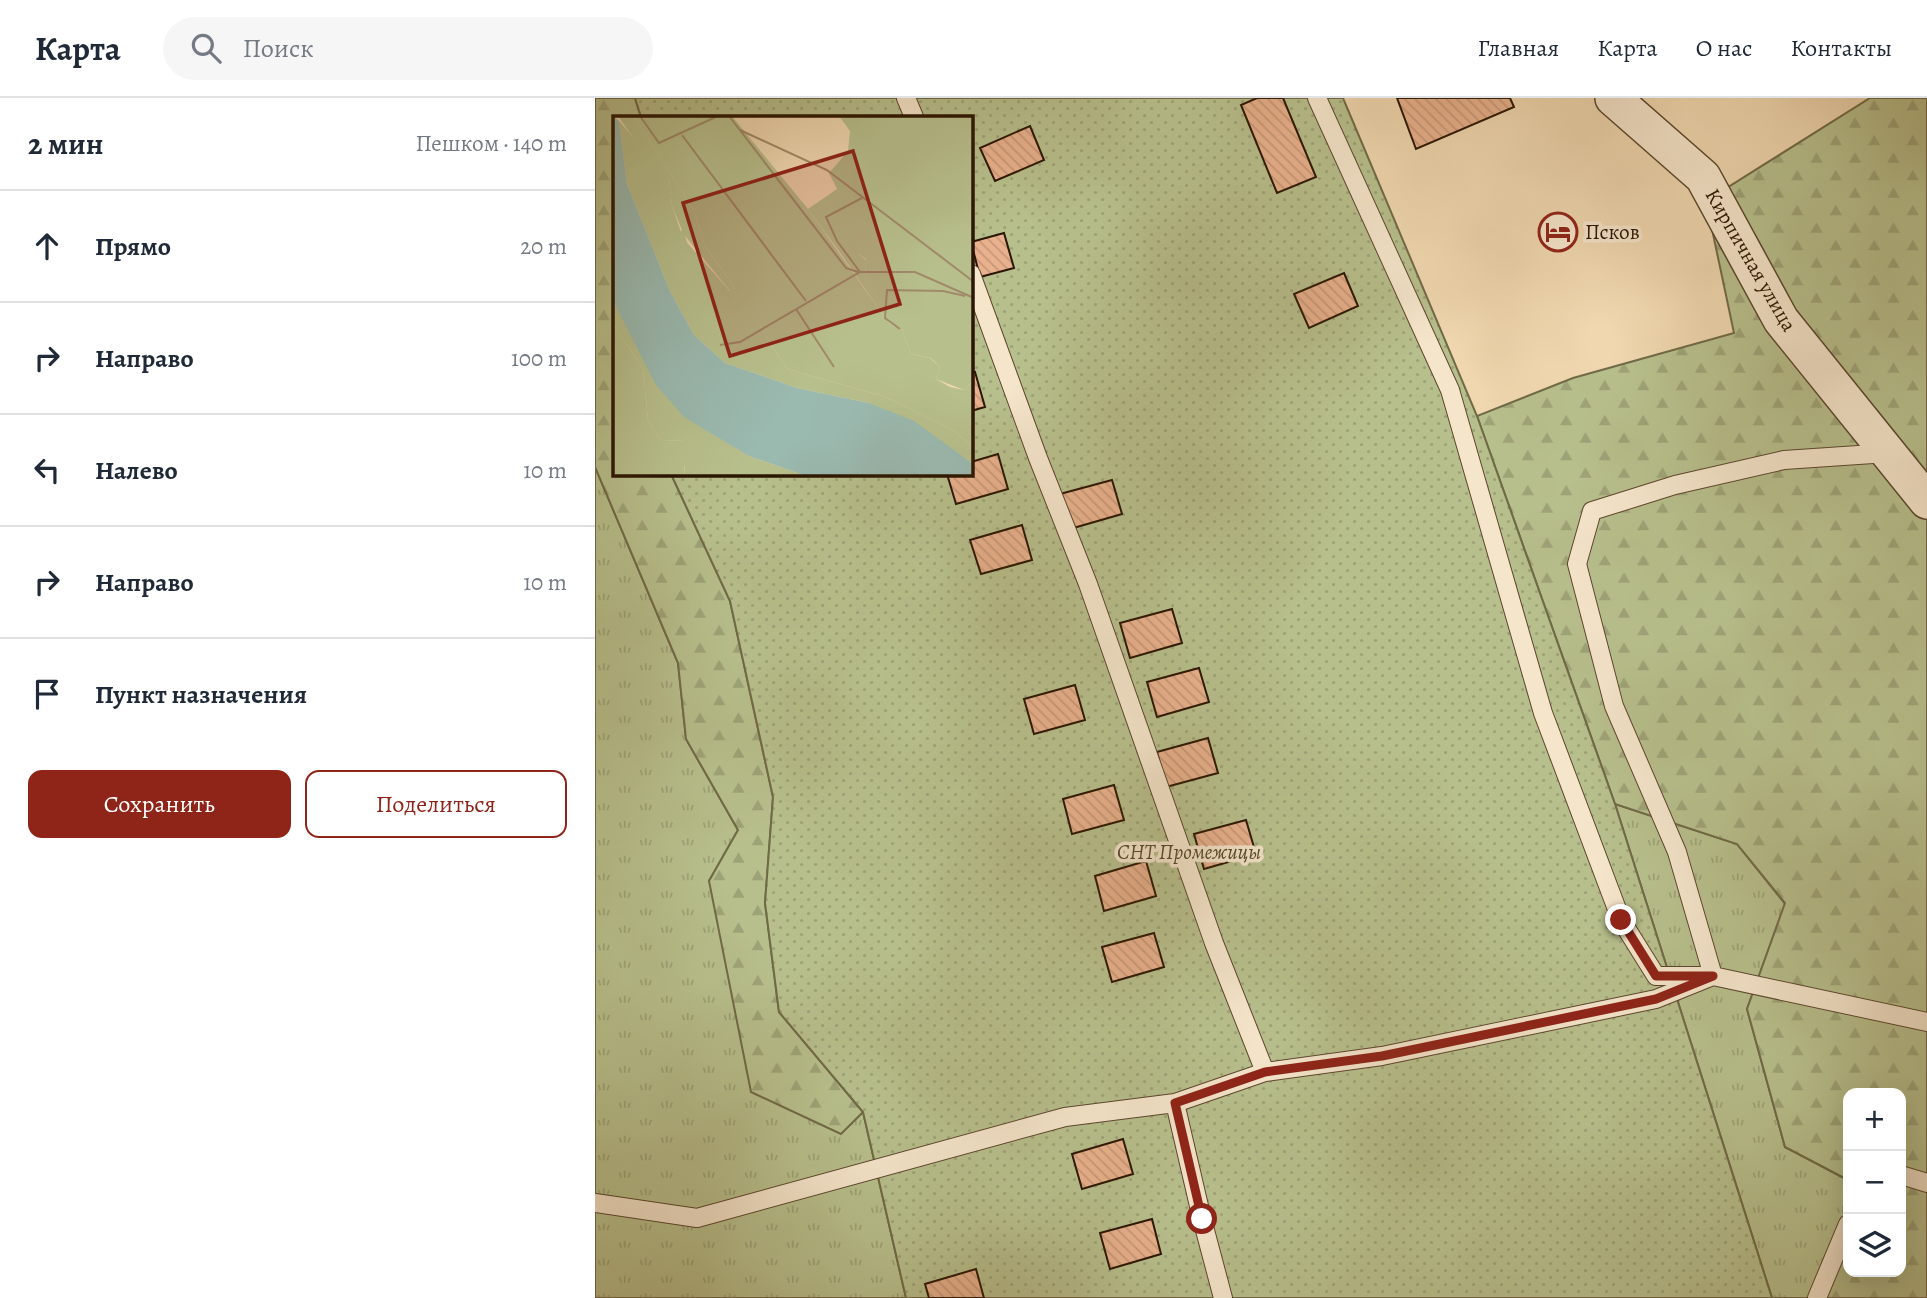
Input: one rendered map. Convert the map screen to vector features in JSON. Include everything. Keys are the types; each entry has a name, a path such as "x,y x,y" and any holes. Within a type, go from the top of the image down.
{"street":[{"name":"Кирпичная улица","path":"1613,98 1703,177 1781,320 1927,501"}],"lane":[{"path":"906,98 914,116"},
{"path":"1317,98 1450,390 1543,713 1621,920 1656,976 1713,976 1927,1021"},
{"path":"973,279 1038,458 1088,584 1214,943 1265,1072"},
{"path":"1713,976 1677,852 1610,693 1577,564 1592,511 1675,485 1784,460 1888,453"},
{"path":"595,1203 697,1218 1065,1117 1175,1103 1265,1072 1382,1056 1656,999 1713,976"},
{"path":"1175,1103 1223,1298"},
{"path":"1906,1177 1927,1183"},
{"path":"1817,1298 1843,1236"}],"green space":[{"path":"595,98 635,98 641,116 613,116 613,476 672,476 730,601 773,797 765,903 779,1012 863,1112 841,1134 751,1092 709,881 738,830 686,739 678,663 595,467"},
{"name":"СНТ Промежицы","path":"635,98 1343,98 1477,416 1615,804 1772,1298 906,1298 863,1112 779,1012 765,903 773,797 730,601 672,476 973,476 973,116 641,116"},
{"path":"1870,98 1927,98 1927,1298 1822,1298 1843,1246 1843,1277 1906,1277 1906,1088 1843,1088 1843,1177 1785,1147 1747,1009 1785,903 1737,844 1615,804 1477,416 1573,378 1734,333 1706,201"},
{"path":"595,467 678,663 686,739 738,830 709,881 841,1133 863,1112 906,1298 595,1298"},
{"path":"1615,804 1737,844 1785,904 1747,1009 1785,1147 1843,1177 1843,1246 1822,1298 1772,1298"}],"building":[{"path":"1257,98 1283,98 1316,177 1277,193 1241,105"},
{"path":"1397,98 1510,98 1514,107 1416,149"},
{"path":"1030,126 1044,160 995,181 980,148"},
{"path":"1004,233 1014,268 980,277 973,241"},
{"path":"1344,273 1358,306 1309,328 1294,294"},
{"path":"973,372 985,407 973,410"},
{"path":"998,454 1008,489 956,504 948,476 973,476 973,461"},
{"path":"1112,480 1122,514 1070,529 1060,494"},
{"path":"1022,525 1032,560 981,574 970,540"},
{"path":"1172,609 1182,643 1130,658 1120,623"},
{"path":"1199,668 1209,702 1157,717 1147,682"},
{"path":"1075,685 1085,720 1034,734 1024,699"},
{"path":"1208,738 1218,773 1166,787 1157,752"},
{"path":"1114,785 1124,820 1072,834 1063,799"},
{"path":"1246,820 1256,854 1204,869 1194,834"},
{"path":"1146,861 1156,896 1104,911 1095,876"},
{"path":"1154,933 1164,967 1112,982 1102,947"},
{"path":"1123,1139 1133,1174 1082,1189 1072,1154"},
{"path":"1152,1219 1161,1254 1110,1269 1100,1233"},
{"path":"976,1269 984,1298 929,1298 925,1284"}],"place":[{"name":"Псков","path":"1558,232"}],"route":[{"path":"1202,1219 1175,1103 1265,1072 1382,1056 1656,999 1713,976 1656,976 1621,920"}]}
